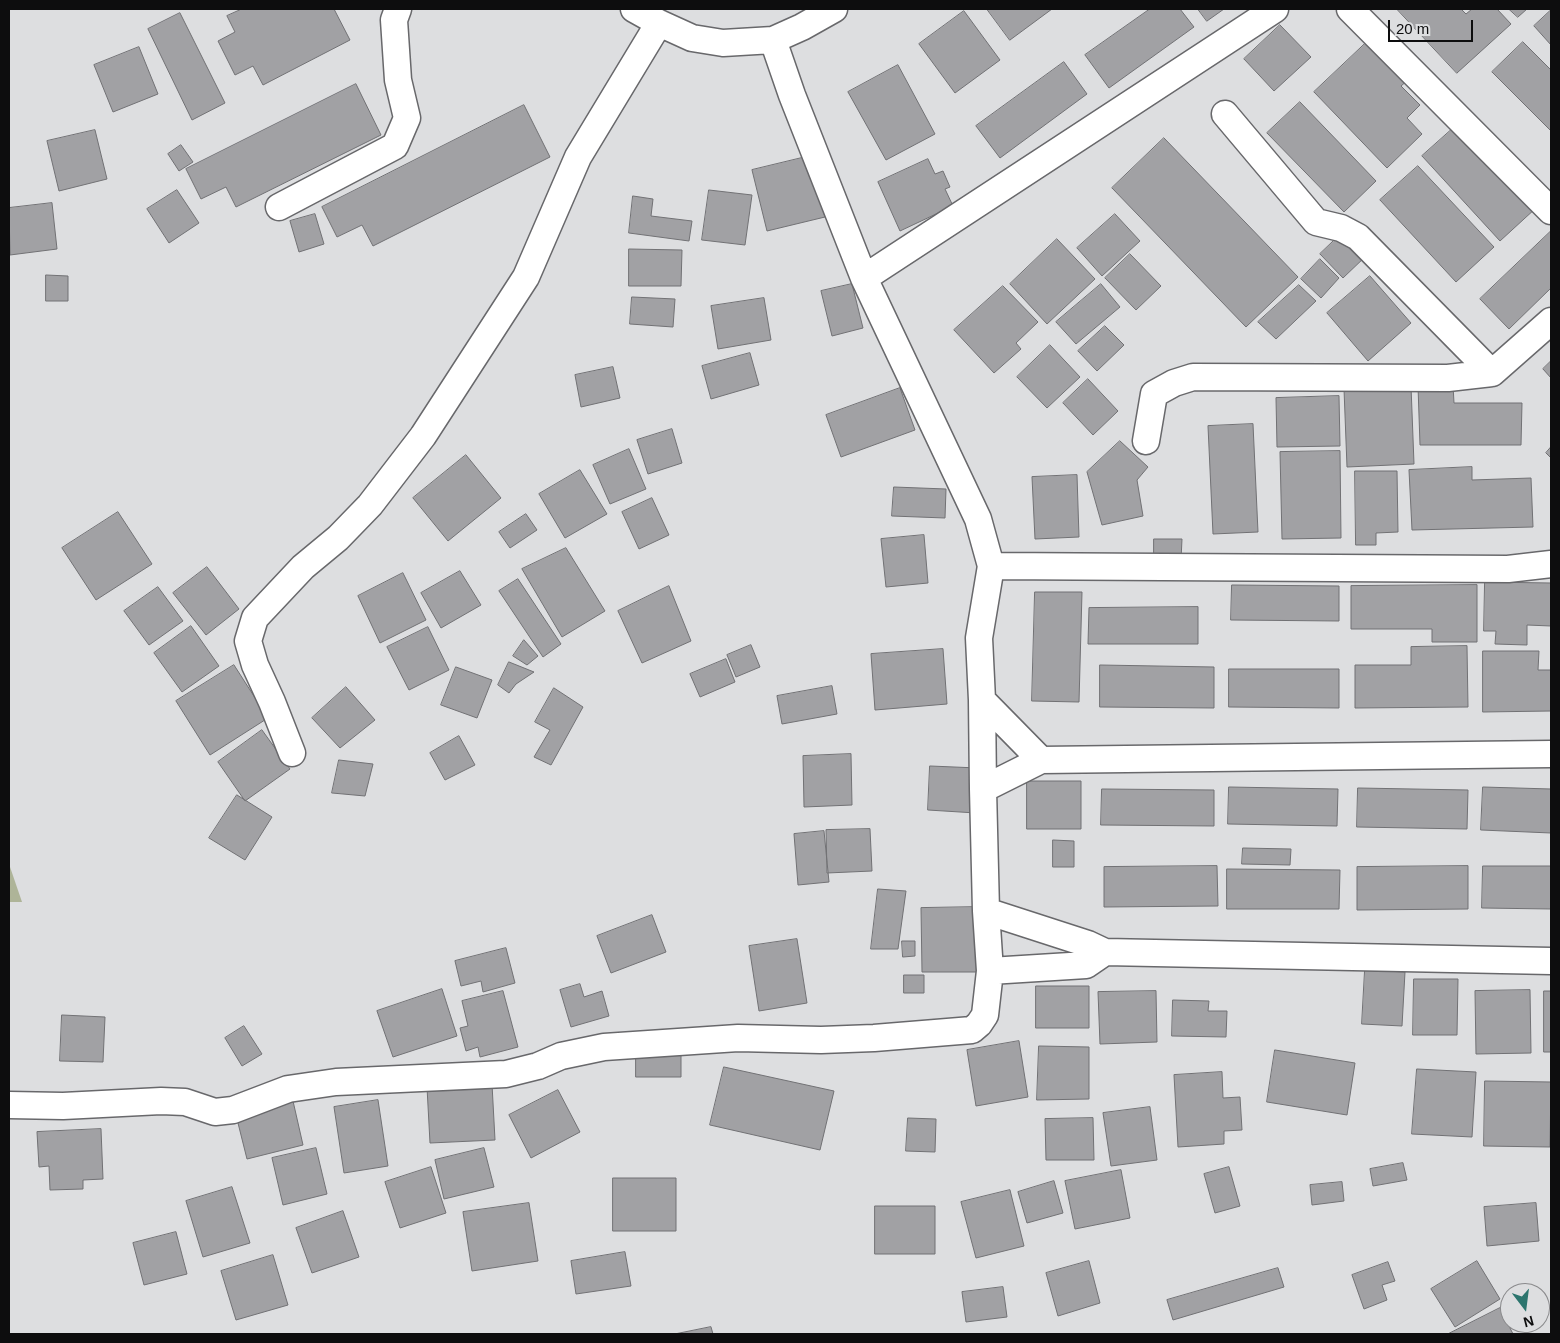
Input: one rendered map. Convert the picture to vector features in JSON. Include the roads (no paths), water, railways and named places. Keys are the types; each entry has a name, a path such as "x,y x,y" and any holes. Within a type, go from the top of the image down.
{"street":[{"path":"278,207 395,146 407,118 398,80 394,20 398,9"},
{"path":"634,9 692,38 723,43 773,40 802,28 834,9"},
{"path":"864,278 1275,9"},
{"path":"1350,9 1551,211"},
{"path":"292,753 272,702 254,665 248,641 255,618 303,567 338,538 370,505 423,436 526,277 578,157 659,23"},
{"path":"9,1105 64,1106 177,1101 215,1112 233,1110 288,1089 336,1082 506,1074 538,1066 561,1056 604,1047 738,1038 821,1040 874,1038 972,1030 979,1024 985,1015 990,970 986,911 979,638 991,566 978,519 864,278 792,95 773,40"},
{"path":"1225,114 1316,222 1341,228 1358,237 1492,373"},
{"path":"1146,441 1154,394 1174,383 1193,377 1448,378 1492,373 1551,321"},
{"path":"991,566 1508,569 1551,564"},
{"path":"982,700 1041,760"},
{"path":"983,789 1041,760 1551,754"},
{"path":"986,911 1088,944 1105,952 1551,961"},
{"path":"990,970 1086,965 1105,952"}]}
